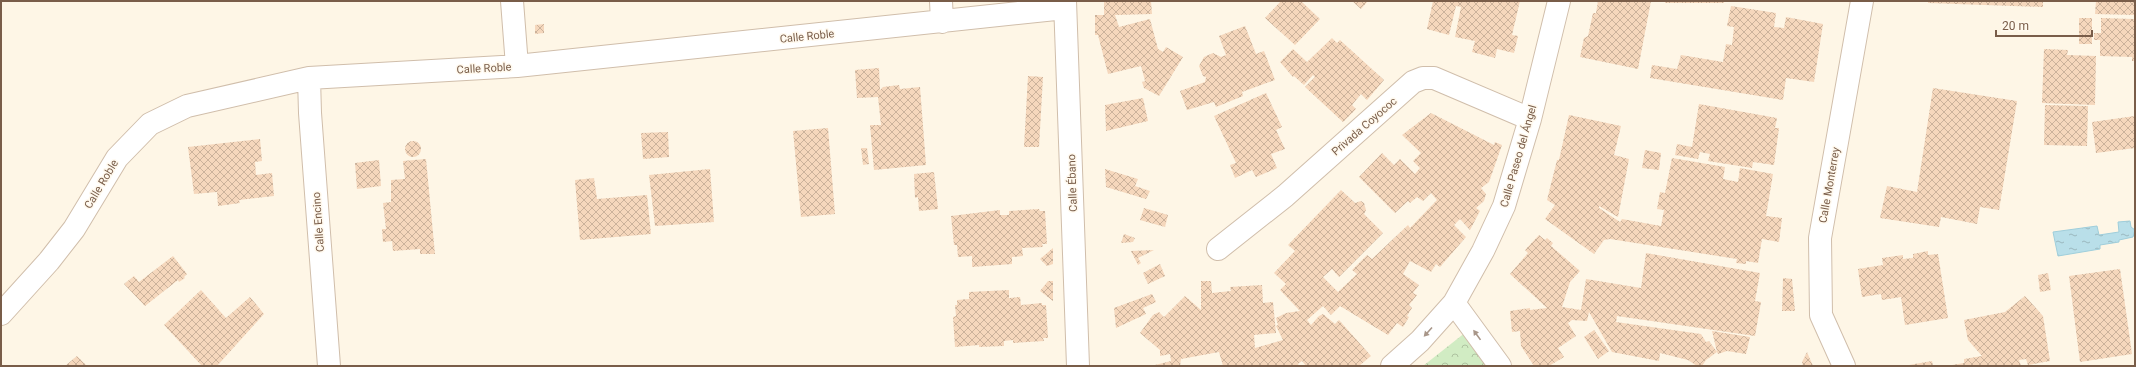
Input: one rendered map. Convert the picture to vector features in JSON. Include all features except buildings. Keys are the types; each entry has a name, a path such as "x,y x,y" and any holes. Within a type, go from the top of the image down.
{"street":[{"path":"512,1 517,66"},
{"path":"941,1 942,22"},
{"name":"Calle Paseo del Ángel","path":"1392,366 1420,341 1454,303 1483,252 1504,206 1530,118 1559,1"},
{"name":"Calle Monterrey","path":"1844,366 1821,315 1820,238 1862,1"},
{"name":"Calle Roble","path":"1,314 49,260 74,229 117,158 150,124 187,106 309,78 517,66 942,22 1065,4"},
{"name":"Calle Ébano","path":"1065,4 1078,366"},
{"name":"Calle Encino","path":"309,78 310,113 329,366"},
{"name":"Privada Coyococ","path":"1218,249 1285,196 1414,82 1423,78 1434,78 1530,118"},
{"path":"1454,303 1500,366"}],"green space":[{"path":"1466,332 1490,366 1423,366"}],"water":[{"path":"2130,221 2131,227 2135,230 2133,237 2119,240 2119,242 2100,245 2100,249 2058,256 2053,232 2097,226 2099,235 2119,232 2118,222"}]}
